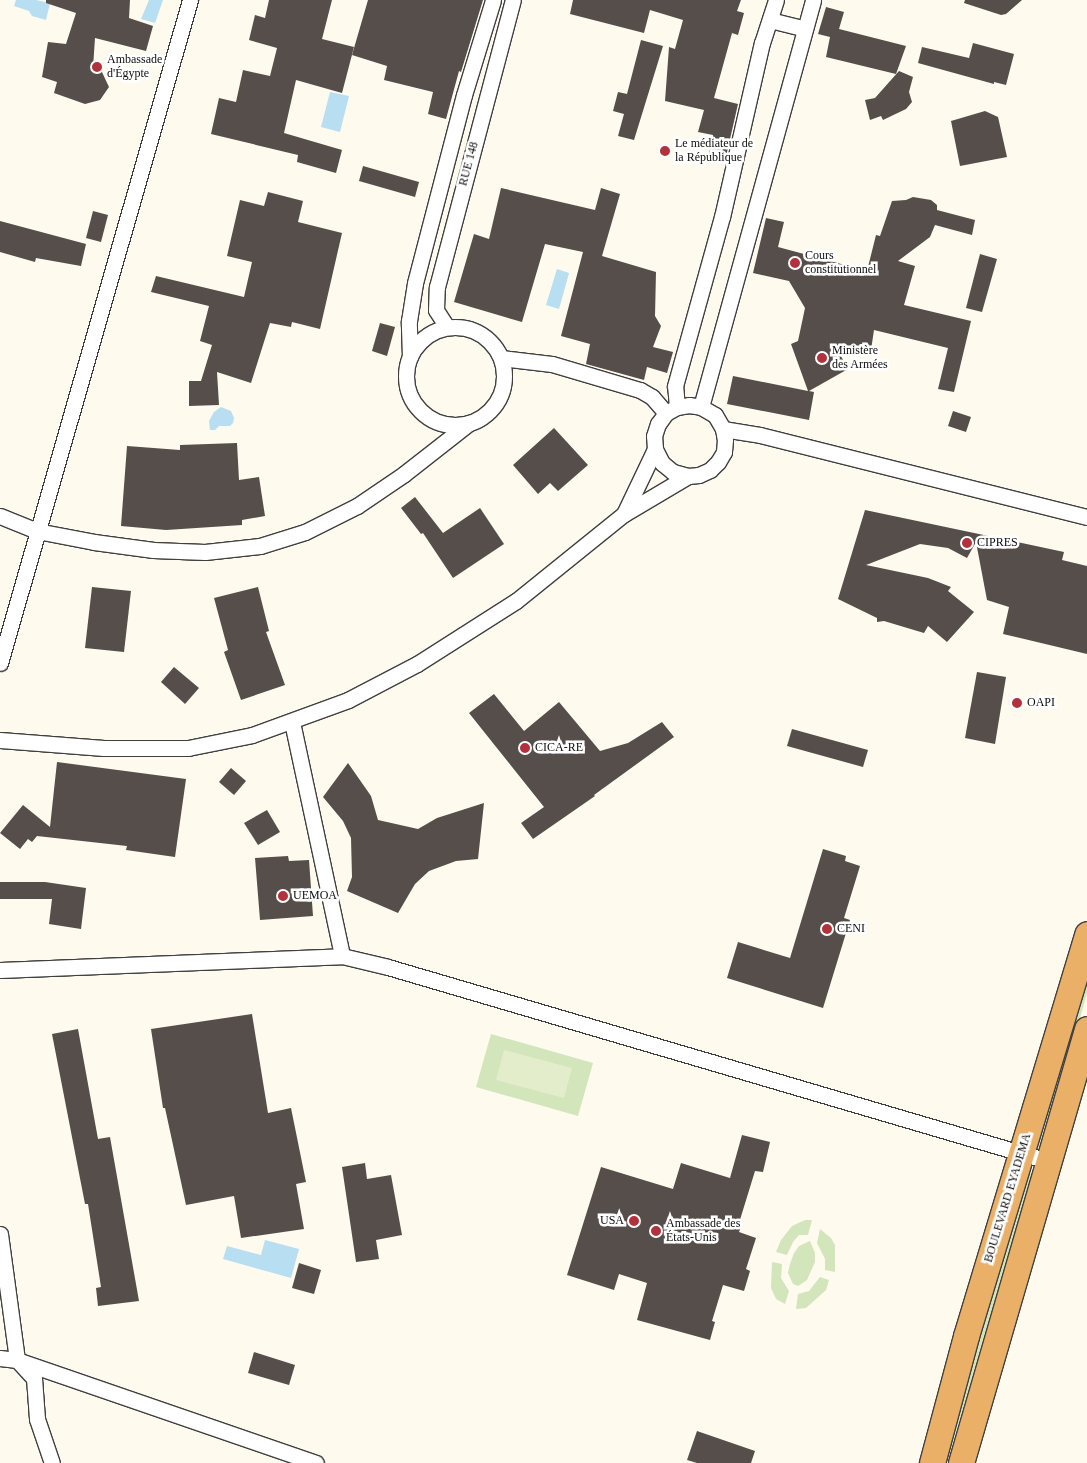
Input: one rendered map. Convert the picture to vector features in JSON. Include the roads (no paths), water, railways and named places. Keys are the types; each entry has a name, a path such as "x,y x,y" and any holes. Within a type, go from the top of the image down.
{"highway":[{"name":"BOULEVARD EYADEMA","path":"932,1463 966,1336 1087,934"},
{"path":"961,1463 1087,1028"}],"street":[{"path":"0,663 128,224 190,0"},
{"path":"410,357 408,321 415,283 464,95 493,0"},
{"name":"RUE 148","path":"447,327 436,310 437,287 514,0"},
{"path":"671,410 675,386 722,217 776,0"},
{"path":"701,406 813,0"},
{"path":"770,20 805,29"},
{"path":"0,516 37,531 94,542 153,550 205,552 260,546 305,532 357,506 404,474 470,422 492,408 499,397 503,385 501,358 485,337 473,330 461,327 447,327 432,332 418,343 410,357 406,370 406,384 418,408 429,417 442,423 456,425 470,422"},
{"path":"501,358 552,364 640,390 671,410"},
{"path":"689,405 701,406 715,415 724,429 724,452 710,470 699,475 688,476 673,472 662,462 655,449 654,436 658,424 671,410 689,405"},
{"path":"724,429 760,435 1087,517"},
{"path":"624,514 655,449"},
{"path":"0,740 104,748 188,748 252,734 292,722 348,700 417,664 516,601 624,514 688,476"},
{"path":"292,722 342,956"},
{"path":"0,970 342,956 388,967 1048,1161"},
{"path":"0,1234 17,1360 34,1378 37,1419 52,1463"},
{"path":"0,1358 17,1360 316,1463"}],"water":[{"path":"16,0 36,0 50,3 46,20 32,16 29,11 14,6"},
{"path":"149,0 163,0 155,23 141,19"},
{"path":"330,92 349,96 340,132 321,127"},
{"path":"557,269 569,273 559,309 546,305"},
{"path":"221,407 231,411 234,418 233,423 230,426 219,426 215,430 210,430 209,421 214,412"},
{"path":"265,1240 299,1249 291,1278 223,1259 227,1246 261,1255"}],"place":[{"name":"Ambassade d'Égypte","path":"97,67"},
{"name":"Le médiateur de la République","path":"665,151"},
{"name":"Cours constitutionnel","path":"795,263"},
{"name":"Ministère des Armées","path":"822,358"},
{"name":"CIPRES","path":"967,543"},
{"name":"OAPI","path":"1017,703"},
{"name":"CICA-RE","path":"525,748"},
{"name":"UEMOA","path":"283,896"},
{"name":"CENI","path":"827,929"},
{"name":"USA","path":"634,1221"},
{"name":"Ambassade des États-Unis","path":"656,1231"}]}
